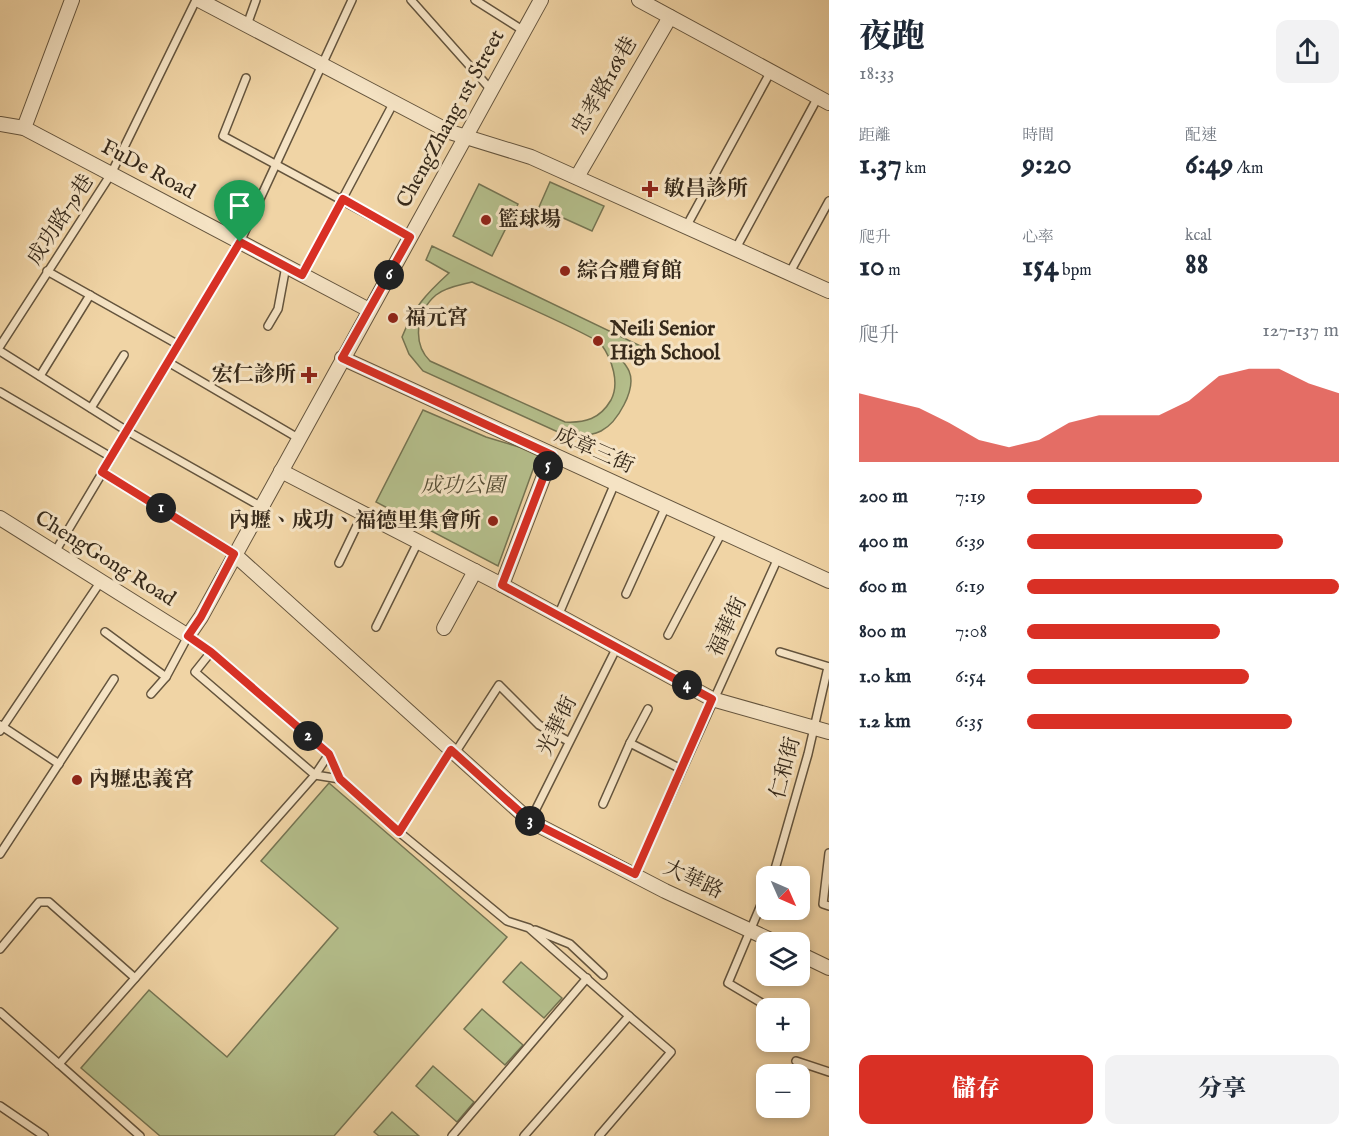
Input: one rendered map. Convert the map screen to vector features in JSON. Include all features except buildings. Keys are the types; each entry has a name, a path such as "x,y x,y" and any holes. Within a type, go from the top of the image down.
{"street":[{"path":"24,128 72,0"},
{"path":"197,0 450,132 531,157 829,291"},
{"name":"ChengZhang 1st Street","path":"188,636 201,617 342,358 468,137 541,0"},
{"path":"639,0 823,100"},
{"name":"忠孝路168巷","path":"576,177 670,17"},
{"name":"FuDe Road","path":"0,124 24,128 369,310"},
{"name":"成章三街","path":"342,358 829,581"},
{"path":"502,585 552,455"},
{"path":"281,471 502,585 712,699 829,732"},
{"name":"ChengGong Road","path":"2,524 55,552 188,636"},
{"name":"大華路","path":"234,554 530,821 664,891 756,933"},
{"path":"444,628 475,571"},
{"path":"810,959 829,968"}],"lane":[{"name":"成功路79巷","path":"0,346 111,174 197,0"},
{"path":"247,25 256,0"},
{"path":"55,552 177,344 240,242 352,0"},
{"path":"411,0 492,91"},
{"path":"475,0 525,31"},
{"path":"686,228 771,71"},
{"path":"246,78 223,136 277,163 410,237"},
{"path":"735,250 823,100"},
{"path":"302,275 394,102"},
{"path":"789,274 829,201"},
{"path":"268,326 278,309 286,266"},
{"path":"47,271 177,344"},
{"path":"40,376 90,295"},
{"path":"0,351 127,431 260,506"},
{"path":"91,408 124,355"},
{"path":"168,362 298,438"},
{"path":"0,392 111,457"},
{"path":"102,472 234,554"},
{"path":"558,616 615,483"},
{"path":"626,594 666,506"},
{"path":"339,563 363,513"},
{"path":"668,635 722,532"},
{"path":"376,627 418,542"},
{"name":"福華街","path":"635,874 712,699 778,558"},
{"path":"59,764 1,727 102,581"},
{"path":"105,632 166,676"},
{"path":"151,694 166,676 188,636 211,652 329,754 340,779 399,832 507,921 570,944 603,975"},
{"name":"光華街","path":"530,821 616,647"},
{"path":"211,652 195,672 315,775 340,779"},
{"path":"780,652 828,667"},
{"name":"仁和街","path":"776,866 828,667"},
{"path":"0,854 114,679"},
{"path":"399,832 499,685 539,725 568,741"},
{"path":"603,804 648,709"},
{"path":"630,743 681,769"},
{"path":"59,1064 315,775 329,754"},
{"path":"826,905 829,853"},
{"path":"0,949 39,902 49,902 135,978"},
{"path":"756,916 728,983 756,1000"},
{"path":"529,928 671,1052 599,1136"},
{"path":"452,1136 587,978"},
{"path":"0,1012 140,1136"},
{"path":"524,1136 629,1016"},
{"path":"796,1060 829,1072"},
{"path":"0,1106 44,1136"}],"green space":[{"name":"籃球場","path":"550,182 604,206 592,231 539,207"},
{"name":"籃球場","path":"479,184 518,204 492,256 453,236"},
{"path":"432,246 649,350 642,364 616,351 628,368 631,378 628,396 613,421 597,433 569,437 423,371 409,354 402,337 421,302 449,273 426,260","holes":["472,282 562,323 601,344 614,371 615,379 614,393 602,412 579,422 565,422 430,361 424,354 419,337 424,310 440,292"]},
{"name":"成功公園","path":"423,410 486,437 539,453 498,566 376,502"},
{"path":"329,783 507,937 334,1136 160,1136 81,1068 149,990 227,1057 338,928 261,861"},
{"path":"521,962 562,998 544,1018 503,982"},
{"path":"482,1009 523,1045 505,1065 464,1029"},
{"path":"433,1066 474,1102 457,1122 416,1086"},
{"path":"392,1112 419,1136 379,1136 374,1132"}],"place":[{"name":"敏昌診所","path":"650,189"},
{"name":"籃球場","path":"486,220"},
{"name":"綜合體育館","path":"565,271"},
{"name":"福元宮","path":"393,318"},
{"name":"Neili Senior High School","path":"598,341"},
{"name":"宏仁診所","path":"309,375"},
{"name":"內壢、成功、福德里集會所","path":"493,521"},
{"name":"內壢忠義宮","path":"77,780"}],"route":[{"path":"343,199 410,237 342,358 552,455 502,585 712,699 635,874 530,821 451,750 399,832 340,779 329,754 211,652 188,636 201,617 234,554 102,472 240,242 302,275 343,199"}]}
